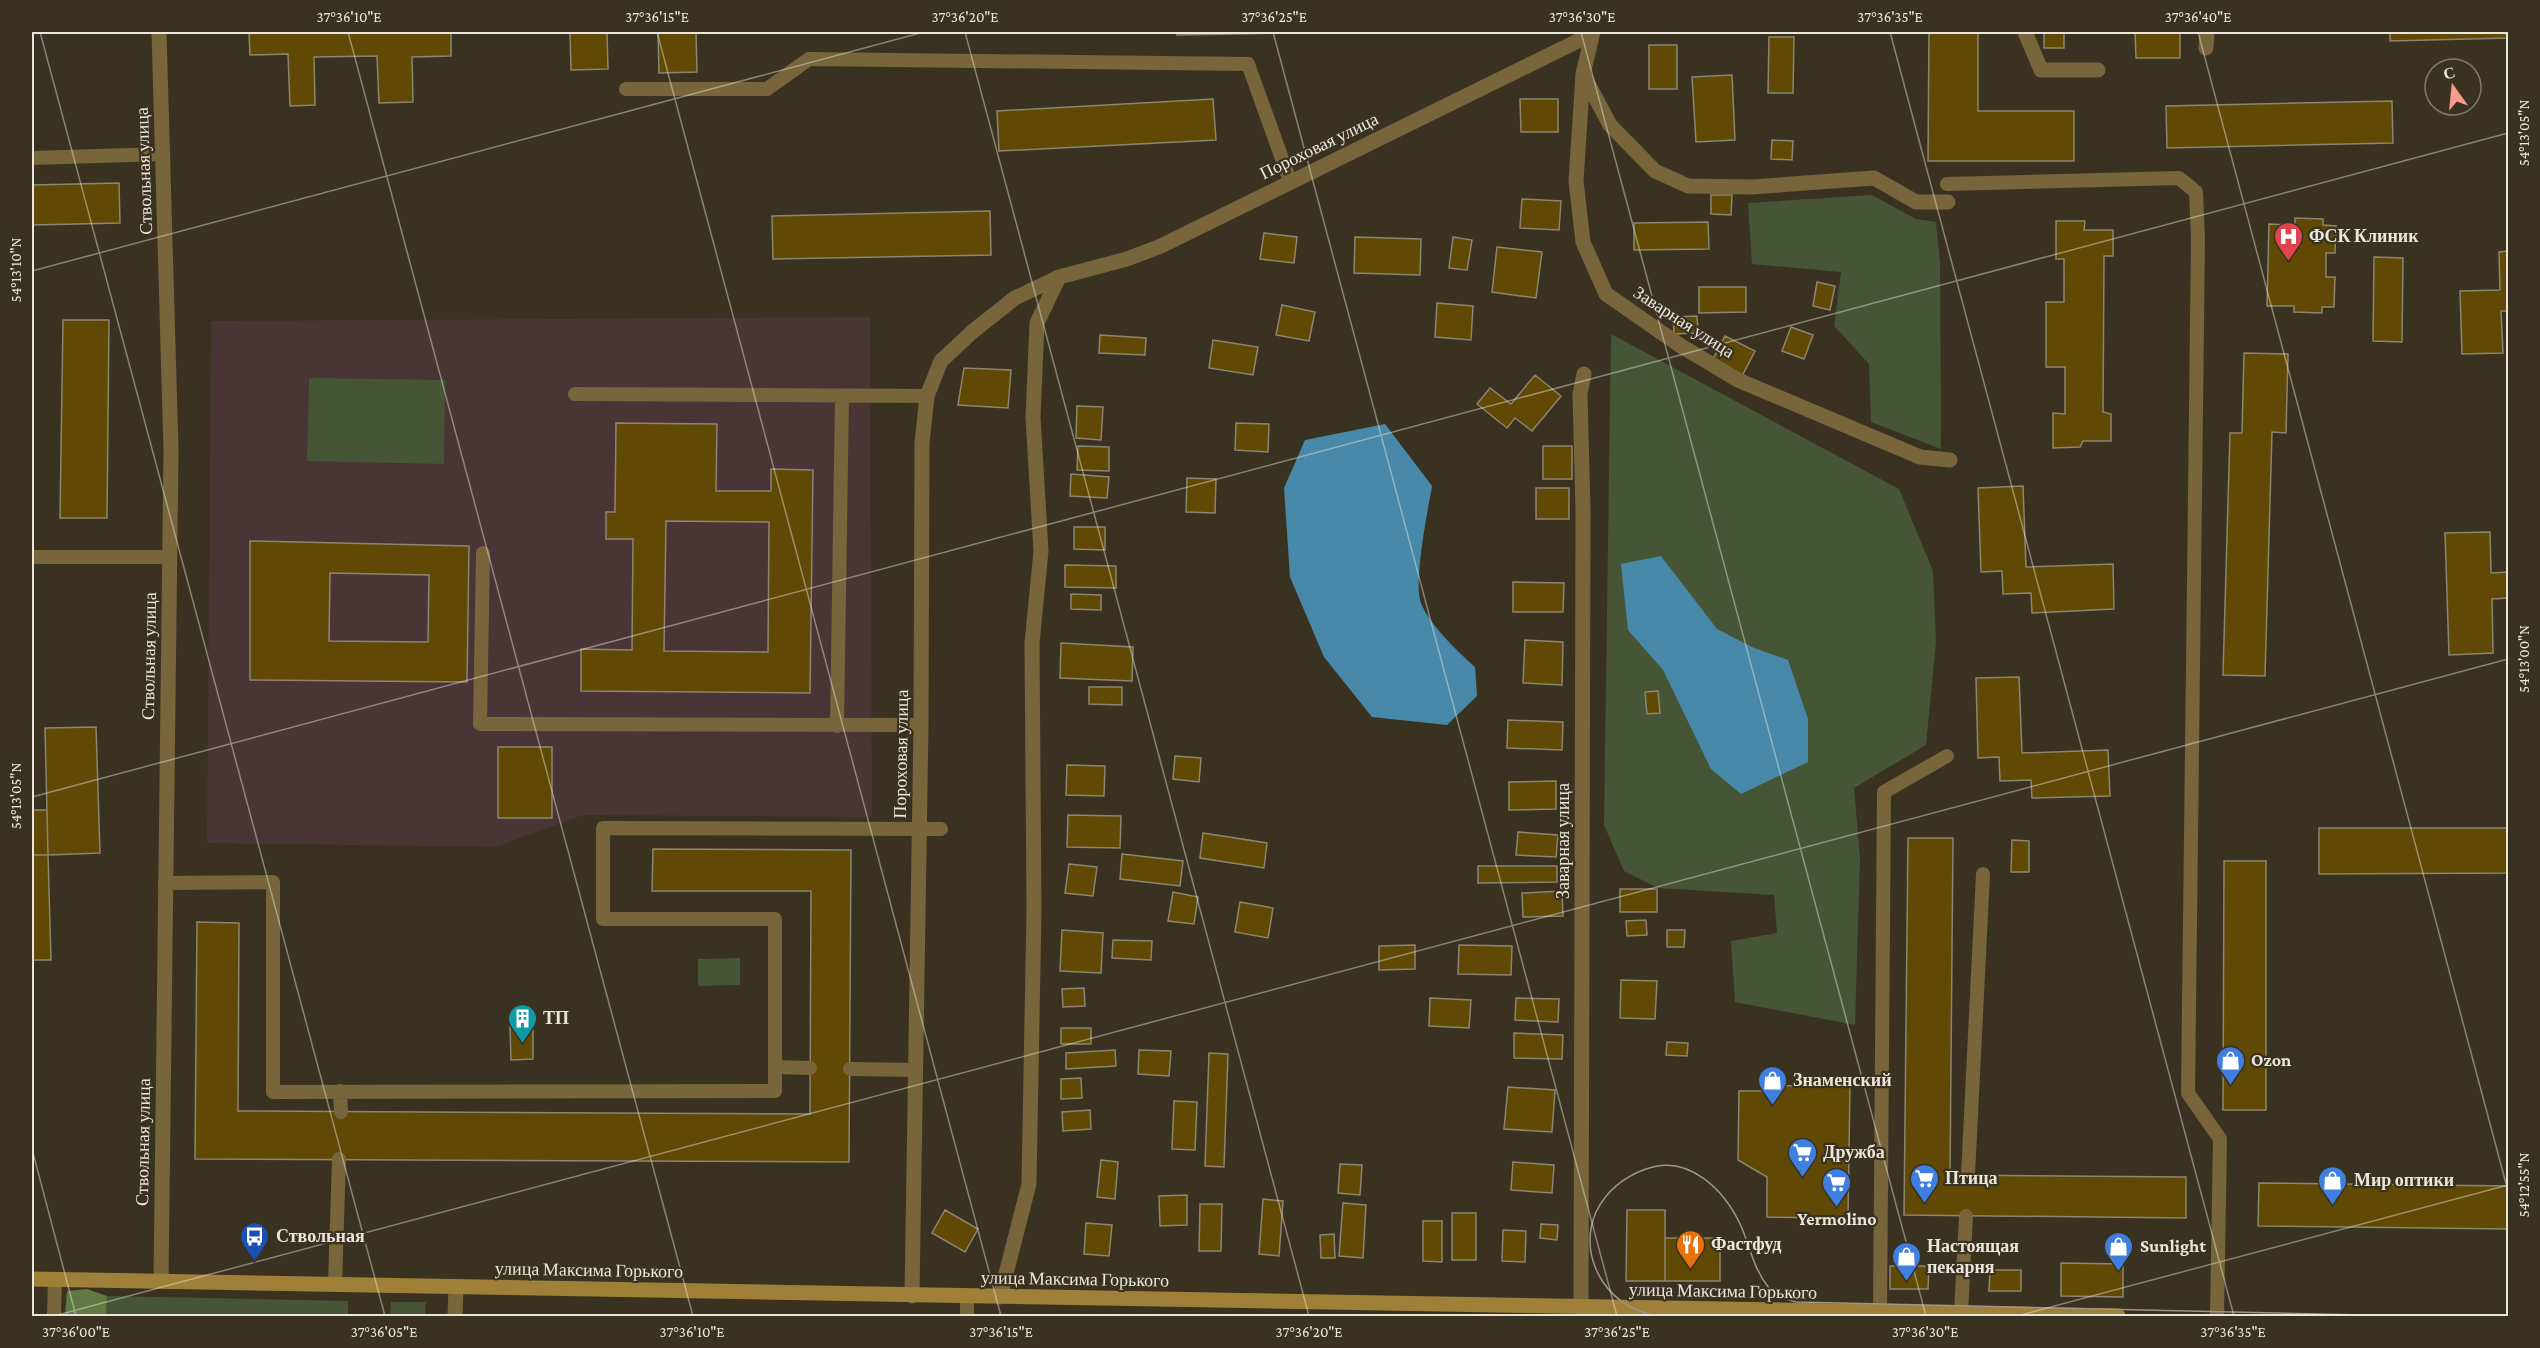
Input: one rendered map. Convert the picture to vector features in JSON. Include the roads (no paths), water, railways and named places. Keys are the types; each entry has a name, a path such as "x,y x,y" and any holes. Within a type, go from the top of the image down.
{"main road":[{"name":"улица Максима Горького","path":"32,1279 1000,1297 1405,1311 1581,1308 2118,1317"}],"street":[{"name":"Ствольная улица","path":"159,32 171,450 161,1281"},
{"path":"2025,32 2041,70 2098,70"},
{"path":"2206,48 2207,32"},
{"name":"Заварная улица","path":"1591,33 1583,74 1576,182 1583,242 1606,294 1738,380 1920,457 1950,460"},
{"name":"Пороховая улица","path":"912,1296 920,828 922,443 927,396 941,361 972,332 1016,298 1059,277 1127,259 1161,246 1591,33"},
{"path":"1583,74 1610,125 1655,171 1688,186 1752,187 1874,178 1917,202 1948,202"},
{"path":"1000,1297 1029,1184 1034,909 1032,644 1041,551 1033,417 1037,323 1059,277"},
{"name":"Заварная улица","path":"1581,1308 1583,510 1580,394 1584,374"},
{"path":"455,1317 456,1287"}],"lane":[{"path":"626,89 767,89 809,59 1248,64 1290,181"},
{"path":"32,158 163,154"},
{"path":"1947,184 2179,178 2196,192 2198,250 2188,1093 2220,1139 2217,1317"},
{"path":"575,394 927,396"},
{"path":"837,726 843,396"},
{"path":"483,553 480,724 921,726"},
{"path":"32,557 170,557"},
{"path":"1880,1312 1884,792 1947,756"},
{"path":"165,883 273,882 273,1092 775,1091 776,919 603,919 603,828 941,829"},
{"path":"1968,1175 1983,874"},
{"path":"775,1067 810,1068"},
{"path":"850,1069 916,1070"},
{"path":"340,1091 340,1112"},
{"path":"335,1284 339,1159"},
{"path":"1961,1313 1966,1216"},
{"path":"54,1317 55,1279"},
{"path":"967,1297 967,1317"}],"water":[{"path":"1385,424 1432,486 1420,563 1421,603 1437,629 1475,667 1477,696 1447,725 1372,717 1324,657 1290,577 1284,488 1305,440"},
{"path":"1661,556 1717,629 1754,648 1788,660 1808,719 1808,762 1741,794 1711,769 1663,670 1628,630 1621,564"}],"tram line":[{"path":"1663,1316 1645,1313 1628,1306 1614,1295 1603,1281 1590,1248 1591,1230 1596,1212 1616,1185 1646,1169 1662,1165 1677,1166 1691,1171 1704,1178 1715,1188 1741,1226 1764,1281 1775,1294 1796,1302 2407,1316"}],"place":[{"name":"ФСК Клиник","path":"2288,262"},
{"name":"ТП","path":"522,1044"},
{"name":"Ozon","path":"2230,1086"},
{"name":"Знаменский","path":"1772,1106"},
{"name":"Дружба","path":"1802,1178"},
{"name":"Птица","path":"1924,1204"},
{"name":"Мир оптики","path":"2333,1206"},
{"name":"Yermolino","path":"1837,1208"},
{"name":"Ствольная","path":"255,1262"},
{"name":"Фастфуд","path":"1690,1270"},
{"name":"Sunlight","path":"2119,1272"},
{"name":"Настоящая пекарня","path":"1906,1282"}]}
